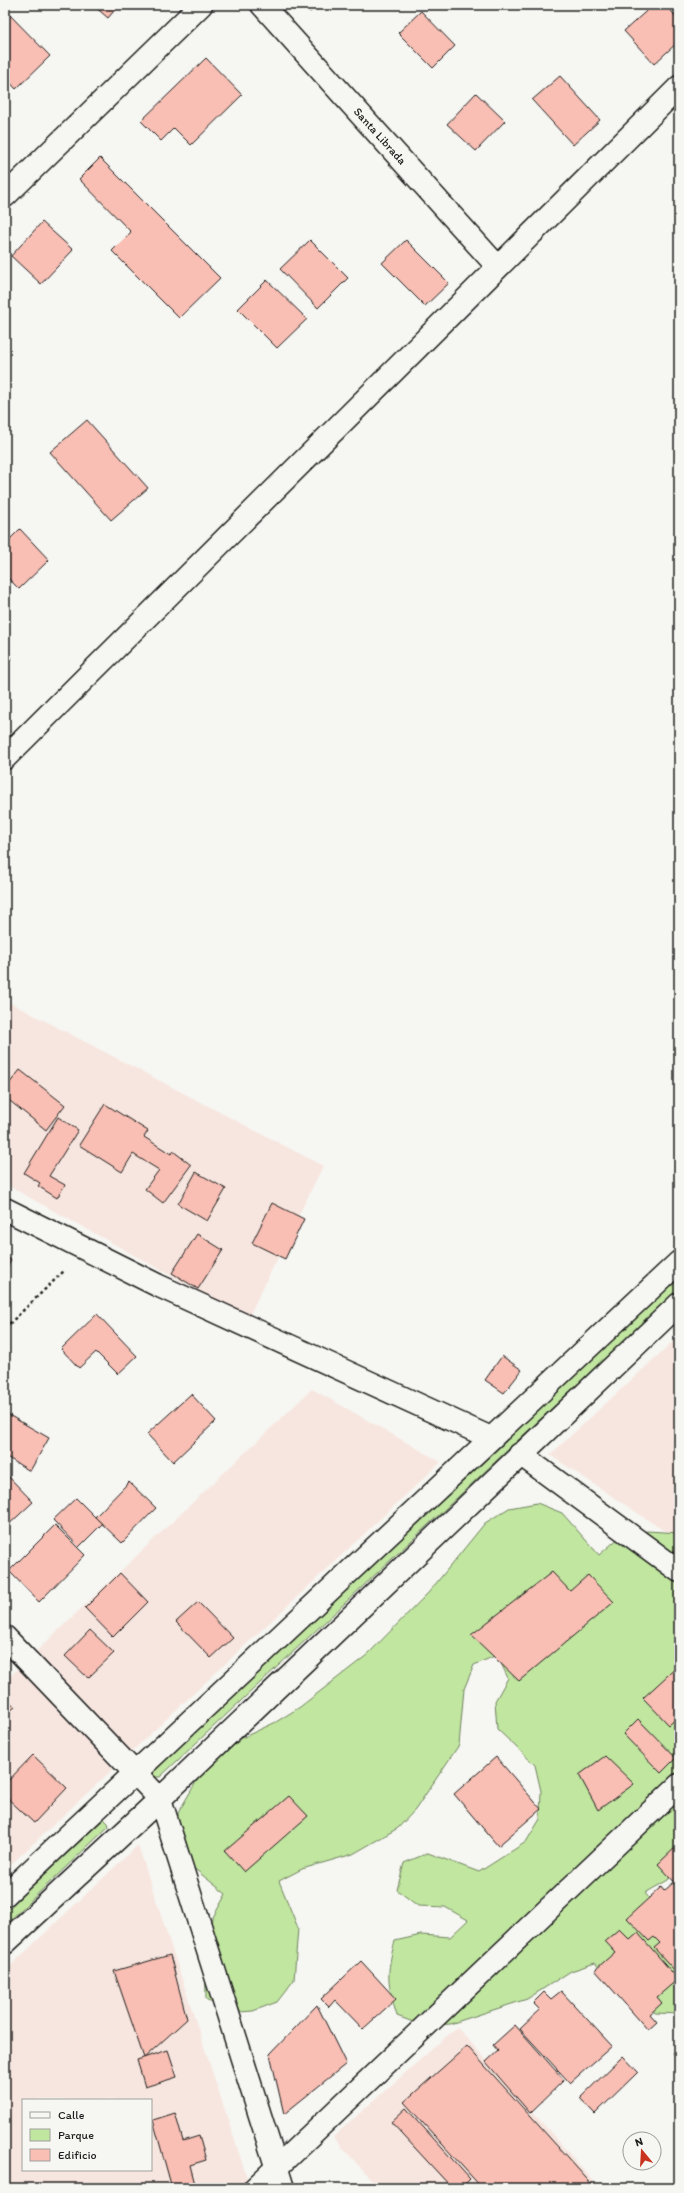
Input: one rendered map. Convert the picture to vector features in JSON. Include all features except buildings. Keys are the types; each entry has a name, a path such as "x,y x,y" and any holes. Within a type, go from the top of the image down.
{"street":[{"path":"5,196 201,5"},
{"name":"Santa Librada","path":"262,5 497,266"},
{"path":"5,758 497,266 679,87"},
{"path":"5,1209 165,1289 492,1438"},
{"path":"5,1895 679,1262"},
{"path":"5,1943 160,1799 679,1304"},
{"path":"520,1454 679,1571"},
{"path":"5,1637 160,1799 283,2188"},
{"path":"255,2188 679,1785"}],"path":[{"path":"5,1328 85,1250"}],"shaded area":[{"path":"5,1000 323,1166 248,1318 5,1184"},
{"path":"679,1336 679,1539 678,1540 550,1455"},
{"path":"312,1389 441,1462 5,1870 5,1681"},
{"path":"138,1845 250,2187 5,2188 5,1971"},
{"path":"457,2027 600,2188 379,2188 333,2137"}],"green space":[{"path":"679,1276 679,1289 160,1777 156,1777 153,1774 154,1771"},
{"path":"537,1503 562,1513 599,1555 620,1537 647,1531 679,1533 679,1861 668,1880 645,1893 661,1913 679,1917 679,2014 656,2013 629,2003 595,1963 571,1971 527,1999 450,2024 424,2026 397,2016 391,1995 389,1978 390,1962 395,1941 421,1935 450,1937 468,1920 445,1907 418,1906 397,1890 404,1863 428,1853 479,1872 526,1842 540,1819 541,1791 535,1765 497,1729 495,1701 508,1678 497,1655 474,1665 464,1689 459,1745 415,1810 398,1828 353,1854 302,1869 279,1881 298,1928 294,1980 277,2002 253,2011 226,2013 206,1999 205,1945 212,1919 226,1894 186,1862 177,1840 178,1813 206,1765 225,1746 276,1722 300,1707 367,1655 429,1592 485,1523 509,1508"},
{"path":"104,1819 109,1826 5,1925 5,1912"}]}
